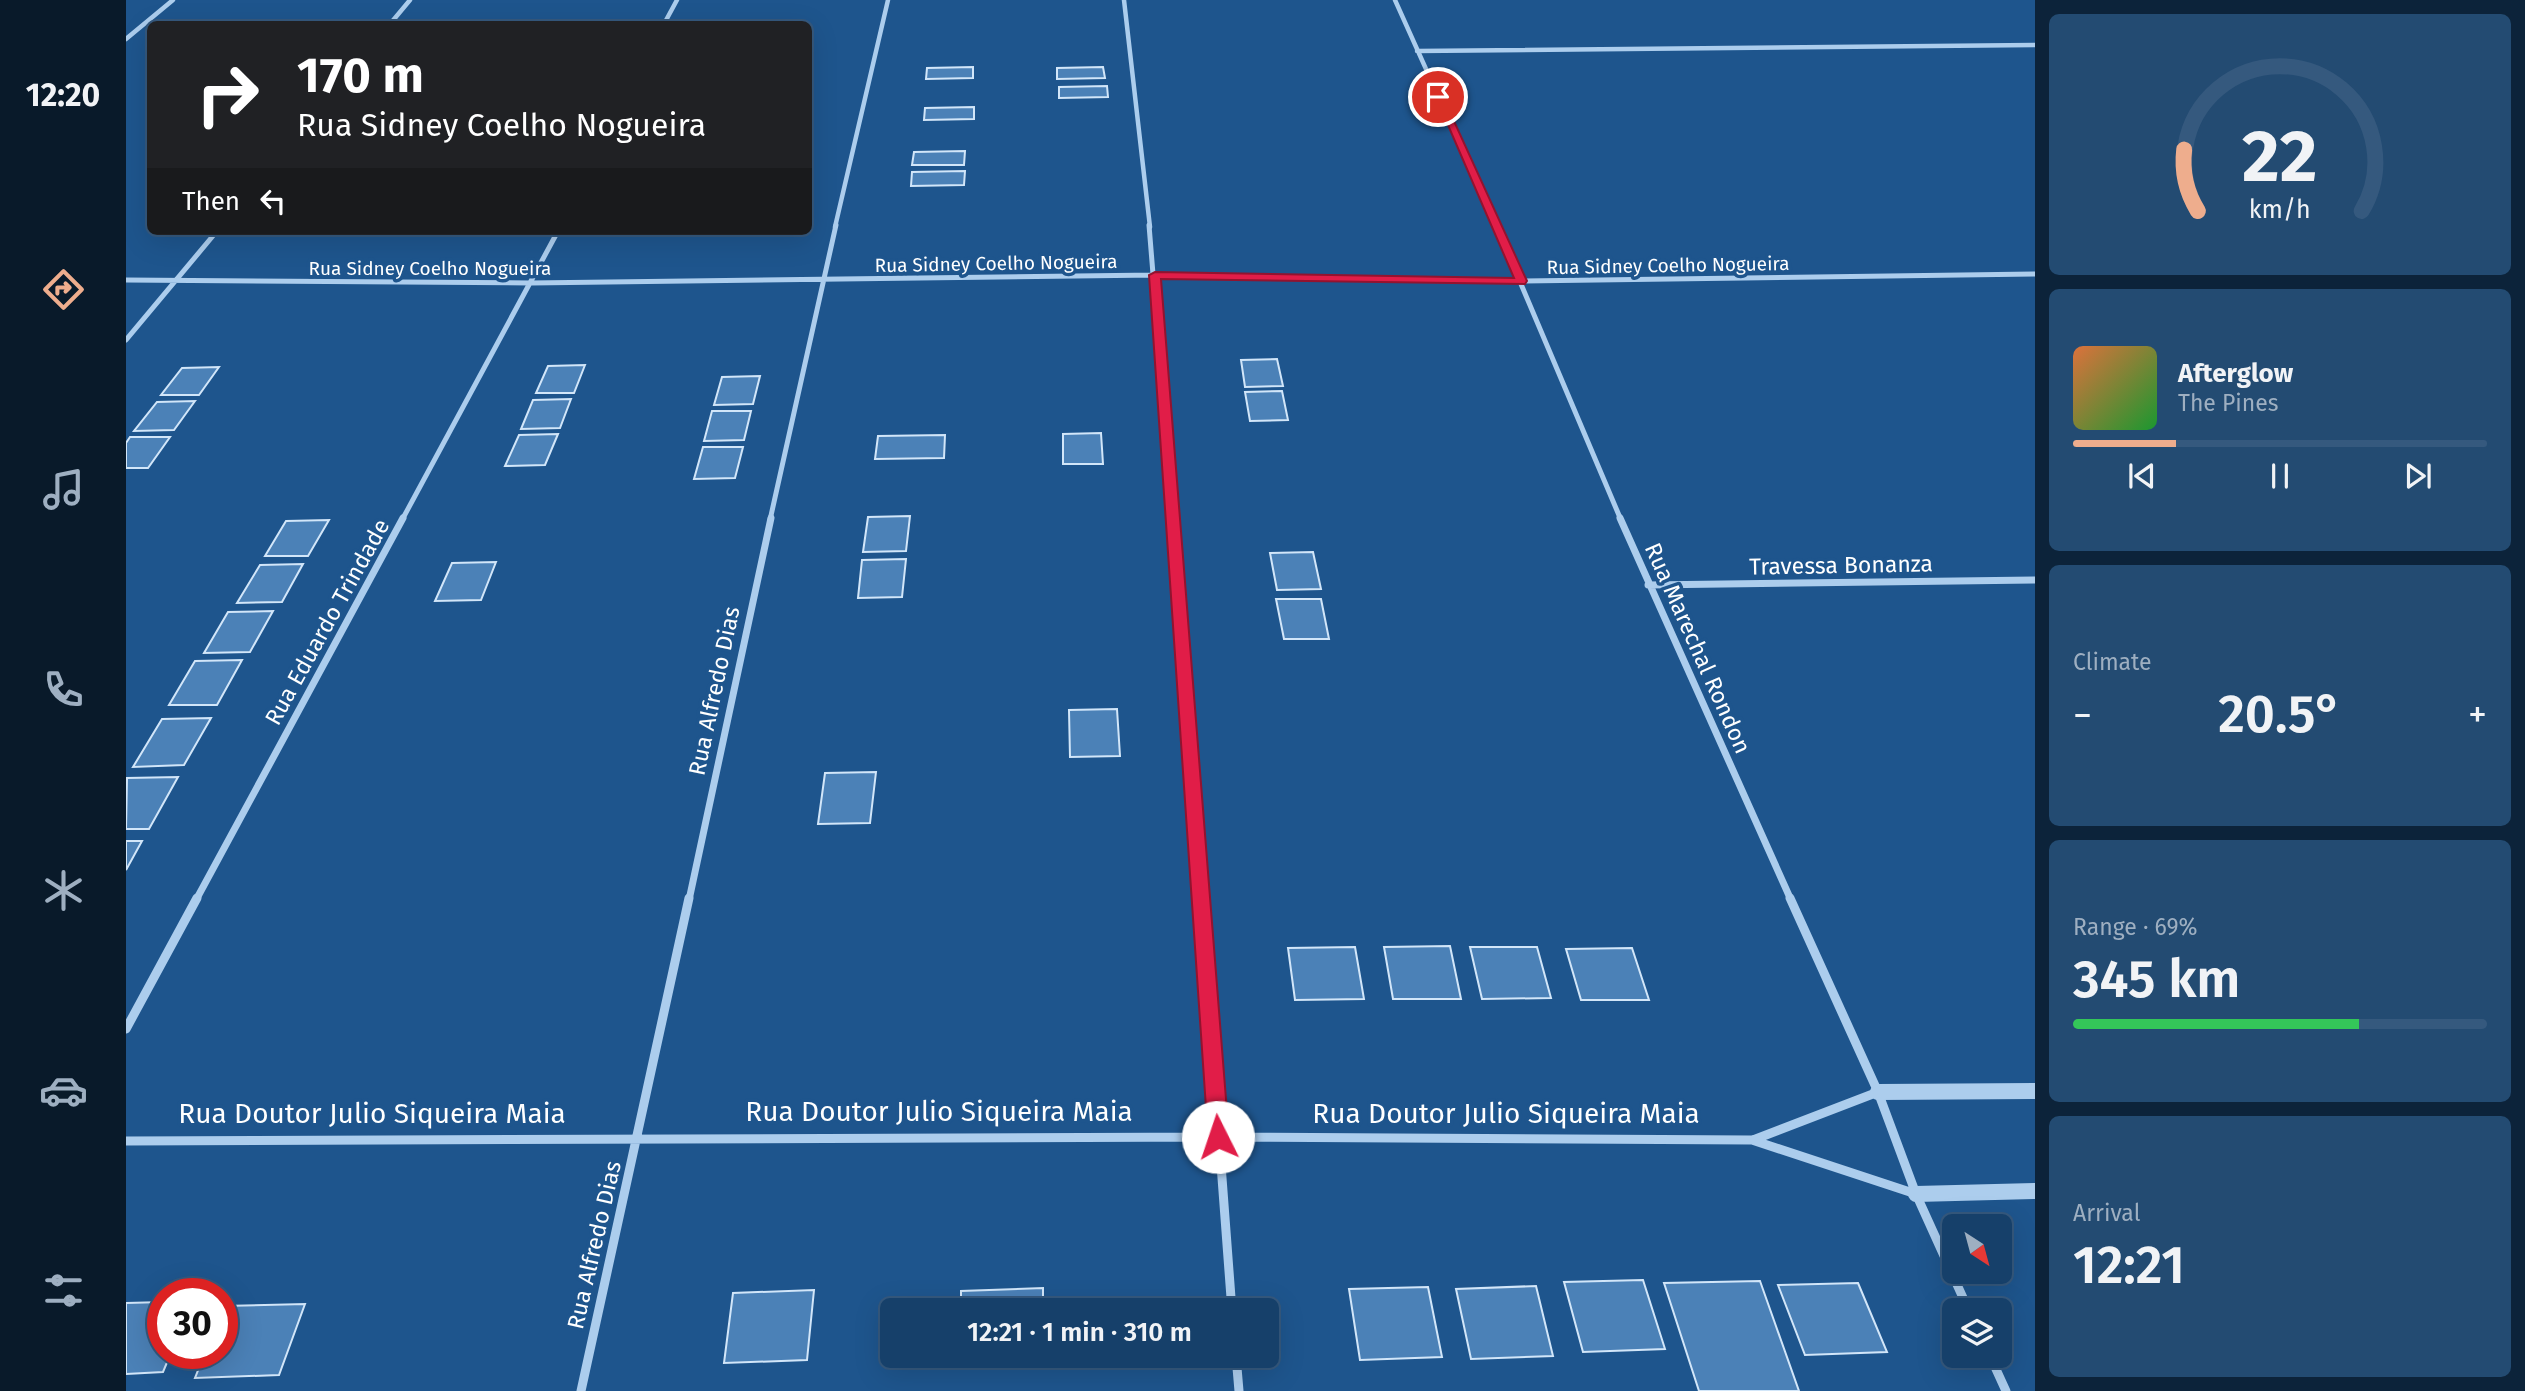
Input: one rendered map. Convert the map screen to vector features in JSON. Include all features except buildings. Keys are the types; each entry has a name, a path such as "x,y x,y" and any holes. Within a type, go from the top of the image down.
{"street":[{"path":"148,21 173,0"},
{"path":"392,21 410,0"},
{"path":"666,21 677,0"},
{"name":"Rua Alfredo Dias","path":"581,1391 639,1138 821,279 888,0"},
{"path":"1124,0 1155,275 1231,1298"},
{"name":"Rua Marechal Rondon","path":"1395,0 1521,281 1648,585 1878,1092 1916,1194 1963,1298"},
{"path":"126,39 147,22"},
{"path":"1418,51 2035,45"},
{"path":"126,340 214,235"},
{"name":"Rua Eduardo Trindade","path":"126,1029 556,235"},
{"name":"Rua Sidney Coelho Nogueira","path":"126,280 531,283 1155,275 1521,281 2035,274"},
{"name":"Travessa Bonanza","path":"1648,585 2035,580"},
{"name":"Rua Doutor Julio Siqueira Maia","path":"1752,1140 1878,1092 2035,1091"},
{"name":"Rua Doutor Julio Siqueira Maia","path":"126,1141 1218,1137 1752,1140 1916,1194 2035,1191"},
{"path":"1237,1368 1239,1391"},
{"path":"1995,1368 2006,1391"}],"route":[{"path":"1218,1137 1155,275 1521,281 1438,97"}]}
